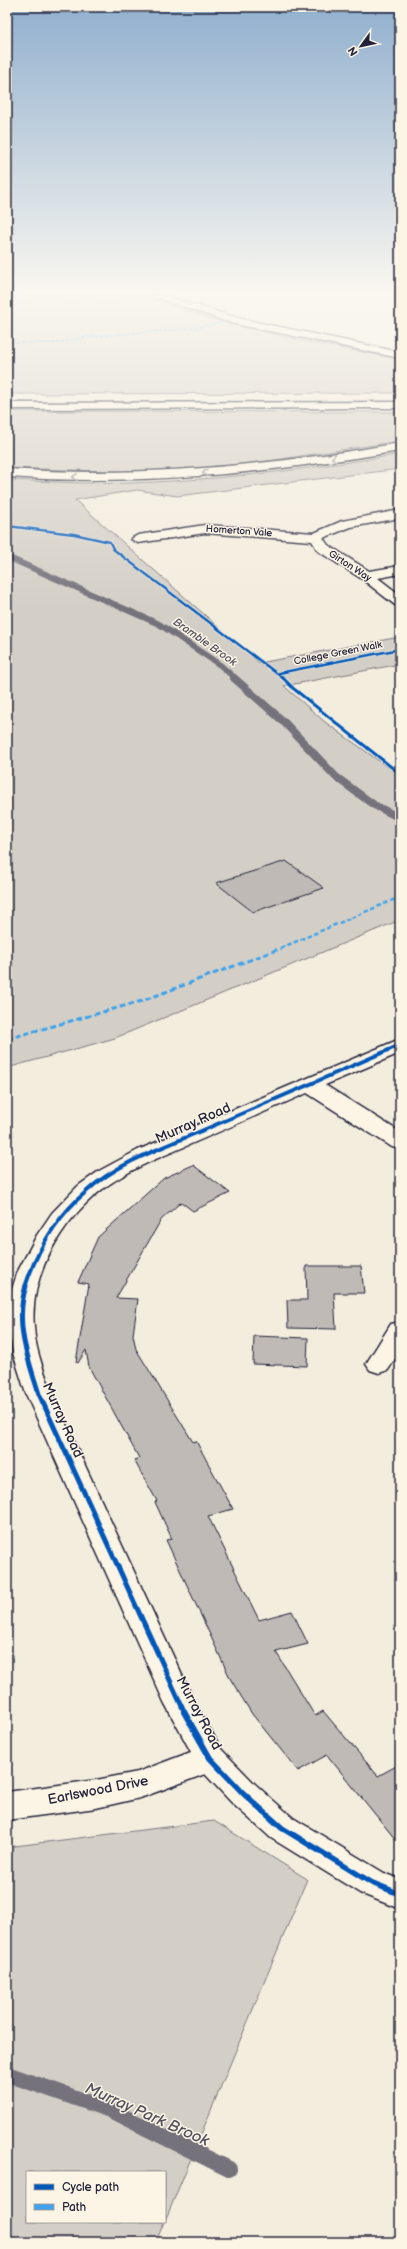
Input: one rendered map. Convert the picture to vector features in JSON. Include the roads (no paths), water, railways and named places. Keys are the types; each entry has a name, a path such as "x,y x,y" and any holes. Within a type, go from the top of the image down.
{"main road":[{"path":"7,406 400,405"},
{"path":"7,474 103,478 198,474 299,463 400,447"},
{"name":"Girton Way","path":"400,514 344,524 328,530 316,537 323,548 367,576 400,602"},
{"name":"Homerton Vale","path":"138,538 205,528 316,537"},
{"path":"367,576 400,570"},
{"name":"Murray Road","path":"400,1045 308,1084 120,1168 86,1191 61,1219 43,1243 29,1277 21,1325 23,1340 39,1394 179,1702 210,1758 244,1794 282,1828 372,1883 400,1894"},
{"path":"308,1084 400,1142"},
{"path":"378,1364 400,1330"},
{"name":"Earlswood Drive","path":"7,1806 96,1794 140,1785 210,1758"}],"waterway":[{"name":"Bramble Brook","path":"7,557 159,624 220,665 236,679"},
{"name":"Bramble Brook","path":"234,678 283,721 336,777 374,805 400,818"},
{"name":"Murray Park Brook","path":"7,2074 110,2110 229,2169"}]}
